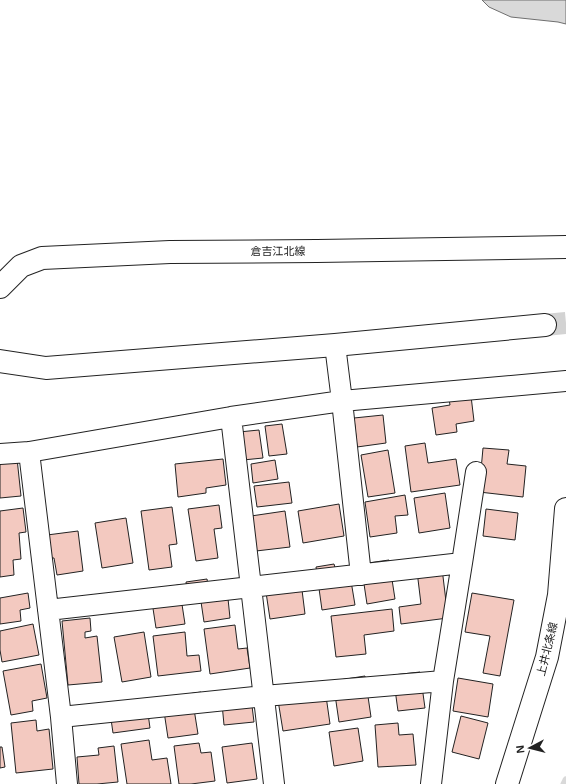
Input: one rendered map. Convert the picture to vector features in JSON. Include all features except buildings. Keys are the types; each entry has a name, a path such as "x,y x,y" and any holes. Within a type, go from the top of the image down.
{"main road":[{"name":"倉吉江北線","path":"0,287 21,266 42,258 170,252 566,247"},
{"path":"0,362 46,368 335,345 545,325"},
{"name":"上井北条線","path":"507,784 546,657 559,595 566,509"}],"street":[{"path":"335,345 362,574"},
{"path":"0,454 29,452 231,417 342,401 566,380"},
{"path":"231,417 274,784"},
{"path":"29,452 61,717 67,784"},
{"path":"430,784 443,681 476,472"},
{"path":"48,610 462,563"},
{"path":"61,717 264,696 443,681"}],"shaded area":[{"path":"482,0 566,0 566,24 511,17 489,7"}],"waterway":[{"path":"564,784 566,780"}],"tunnel":[{"path":"545,325 566,323"}]}
